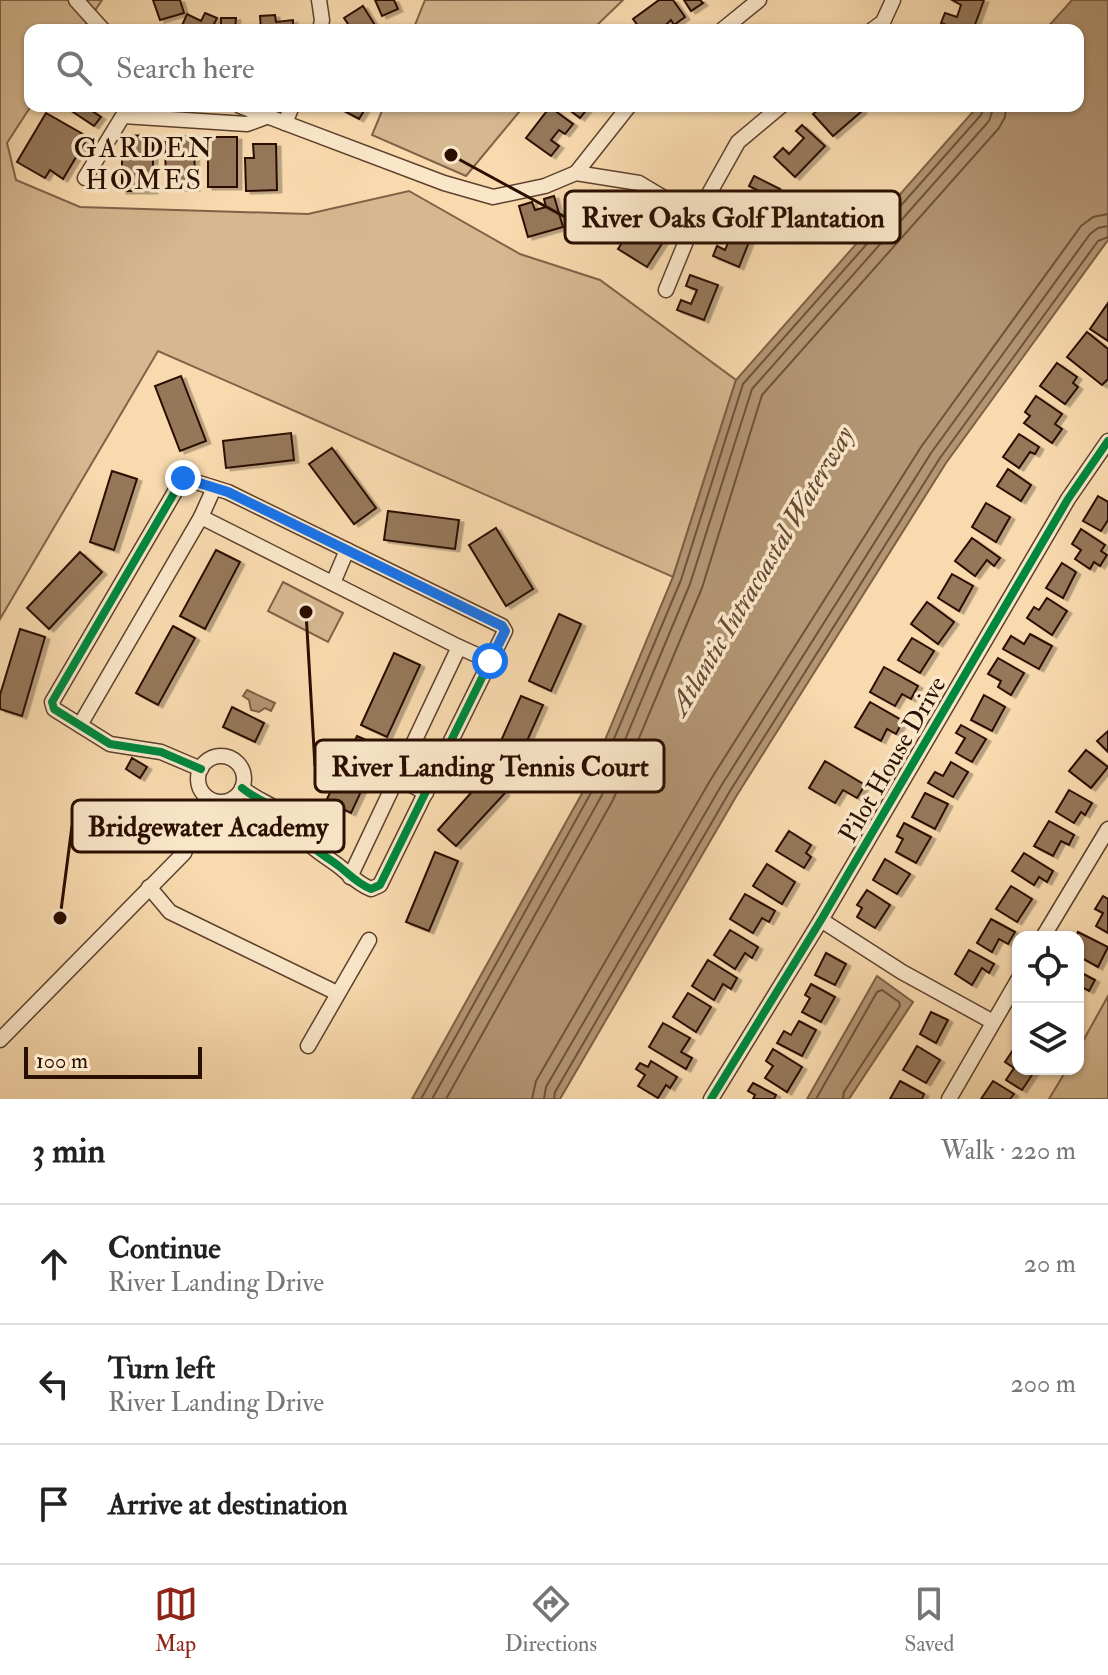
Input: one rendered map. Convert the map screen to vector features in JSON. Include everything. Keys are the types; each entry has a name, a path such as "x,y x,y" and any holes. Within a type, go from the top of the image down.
{"street":[{"path":"76,0 98,24"},
{"path":"319,0 321,24"},
{"path":"729,24 759,0"},
{"path":"880,24 893,0"},
{"path":"85,178 125,112"},
{"path":"135,112 247,124 266,117"},
{"path":"254,112 444,183 493,197 545,186 576,173 624,112"},
{"path":"285,123 290,112"},
{"path":"666,290 696,217 738,142 774,112"},
{"path":"576,173 639,183 696,217"},
{"name":"Pilot House Drive","path":"711,1099 821,920 1068,499 1108,441"},
{"path":"201,769 161,752 110,744 54,709 52,702 183,478 228,492 502,626 505,631 380,885 371,889 350,877 320,855 300,835 292,820 273,806 256,800 242,788"},
{"path":"80,725 201,517 214,488"},
{"path":"201,517 490,661"},
{"path":"333,583 347,550"},
{"path":"350,877 459,647"},
{"path":"216,757 234,760 244,775 242,788 228,801 209,799 200,788 201,769 216,757"},
{"path":"397,777 426,793"},
{"path":"0,1040 184,853 209,799"},
{"path":"1047,931 1108,829"},
{"path":"149,887 170,912 337,993"},
{"path":"821,920 902,972 993,1022"},
{"path":"308,1046 369,940"},
{"path":"949,1099 1012,990"}],"shaded area":[{"path":"0,0 102,0 86,24 24,24 24,112 27,112 7,143 16,180 80,207 308,214 409,191 520,254 600,280 736,380 673,577 158,351 0,619"},
{"path":"425,0 623,0 598,24 415,24"},
{"path":"382,112 519,112 466,176 372,135"},
{"path":"283,582 343,613 328,642 268,611"},
{"path":"1108,996 1108,1099 1049,1099 1063,1075 1084,1075 1084,1039"}],"water":[{"name":"Atlantic Intracoastal Waterway","path":"1072,0 1108,0 1108,240 946,463 737,795 560,1099 412,1099 585,788 673,577 736,380 973,112 1084,112 1084,24 1050,24"},
{"path":"247,690 275,703 271,711 265,708 259,712 251,710 249,700 243,696"},
{"path":"877,976 913,1002 849,1099 807,1099"}],"building":[{"path":"153,0 180,0 184,13 160,20"},
{"path":"375,0 394,0 398,9 382,16"},
{"path":"659,0 673,0 685,17 675,24 671,20 667,24 637,24 633,19"},
{"path":"684,0 700,0 703,3 691,11"},
{"path":"952,0 984,0 975,24 941,23 945,13 957,17 961,5"},
{"path":"363,6 374,24 348,24 344,18"},
{"path":"205,13 217,18 214,24 183,24 187,14 201,21"},
{"path":"275,15 276,22 293,20 293,24 261,24 260,16"},
{"path":"221,18 236,18 235,24 221,24"},
{"path":"73,112 94,112 101,117 94,126"},
{"path":"346,112 363,112 359,119"},
{"path":"546,112 557,112 573,124 565,134 559,130 551,140 559,146 551,156 526,138"},
{"path":"816,112 861,112 833,136 813,114"},
{"path":"46,113 88,137 63,179 50,170 45,178 17,162"},
{"path":"802,125 825,146 795,177 774,157 783,148 789,154 804,138 796,131"},
{"path":"153,135 153,191 122,191 122,136"},
{"path":"194,136 195,188 166,188 165,137"},
{"path":"208,137 237,137 237,187 208,187"},
{"path":"253,144 276,144 277,190 246,191 245,158 254,158"},
{"path":"754,176 780,189 762,224 736,211 741,202 751,207 759,191 749,186"},
{"path":"554,196 563,227 528,237 519,206 532,202 535,210 546,207 544,199"},
{"path":"636,221 646,227 642,235 651,240 655,233 665,239 647,267 618,249"},
{"path":"726,221 753,232 739,267 713,256 717,246 725,250 731,235 722,232"},
{"path":"690,275 718,285 704,320 677,310 681,300 691,304 697,290 686,286"},
{"path":"1108,303 1108,341 1090,329"},
{"path":"1087,332 1108,349 1108,379 1102,385 1067,357"},
{"path":"1057,363 1077,377 1073,383 1078,387 1065,404 1040,386"},
{"path":"181,376 206,441 180,451 155,386"},
{"path":"1036,396 1062,414 1055,424 1062,429 1052,443 1024,423 1030,416 1025,412"},
{"path":"291,433 294,460 226,468 223,441"},
{"path":"1019,434 1039,447 1035,454 1030,452 1019,468 1003,457"},
{"path":"332,448 376,508 354,524 309,464"},
{"path":"1008,469 1031,485 1021,501 997,486"},
{"path":"112,471 137,479 114,550 90,542"},
{"path":"1098,496 1108,502 1108,520 1101,531 1083,521"},
{"path":"986,503 1010,517 996,542 972,527"},
{"path":"388,511 459,520 455,549 384,540"},
{"path":"496,528 533,589 506,606 469,545"},
{"path":"1081,529 1105,545 1101,551 1107,555 1100,566 1094,562 1090,569 1075,559 1081,550 1072,544"},
{"path":"972,538 1000,558 994,566 987,560 975,576 955,561"},
{"path":"216,550 240,562 205,629 180,616"},
{"path":"80,552 102,572 49,629 27,608"},
{"path":"1062,563 1076,572 1063,598 1046,588"},
{"path":"952,574 973,586 959,611 938,598"},
{"path":"1047,598 1067,611 1052,635 1027,618 1034,607 1039,610"},
{"path":"927,602 954,622 938,644 911,624"},
{"path":"559,614 581,624 551,691 529,681"},
{"path":"173,626 195,638 158,705 136,693"},
{"path":"20,629 45,637 22,716 0,709 0,695"},
{"path":"1030,634 1052,646 1039,669 1003,649 1011,636 1024,644"},
{"path":"912,638 934,651 920,673 898,660"},
{"path":"394,653 420,665 387,737 361,725"},
{"path":"998,658 1024,673 1011,695 998,687 1001,681 988,674"},
{"path":"884,667 918,686 911,699 902,694 895,706 870,692"},
{"path":"984,695 1005,707 992,731 971,720"},
{"path":"521,696 543,705 514,770 492,761"},
{"path":"870,702 903,721 896,734 887,729 881,741 855,727"},
{"path":"232,707 264,723 255,742 223,727"},
{"path":"961,725 986,739 972,762 956,753 965,738 956,733"},
{"path":"1108,731 1108,752 1097,741"},
{"path":"357,736 382,747 351,813 326,801"},
{"path":"1086,750 1108,767 1091,788 1069,771"},
{"path":"132,758 147,767 140,778 126,769"},
{"path":"825,761 865,785 857,798 843,790 835,803 809,788"},
{"path":"951,762 968,772 953,797 928,783 935,772 943,776"},
{"path":"486,776 505,793 456,846 438,830"},
{"path":"1069,790 1092,803 1085,815 1081,812 1074,823 1056,812"},
{"path":"925,793 948,804 935,829 912,817"},
{"path":"1049,821 1074,835 1069,845 1061,841 1053,856 1034,846"},
{"path":"904,823 931,837 916,863 896,852 903,839 897,836"},
{"path":"789,831 811,845 806,853 811,857 804,868 776,851"},
{"path":"435,852 458,861 429,931 406,922"},
{"path":"1024,853 1053,871 1047,882 1039,877 1034,885 1012,871"},
{"path":"885,859 910,874 897,894 873,880"},
{"path":"767,864 795,882 782,904 753,886"},
{"path":"1011,886 1032,899 1017,922 996,909"},
{"path":"867,890 890,905 875,928 857,917 862,908 857,905"},
{"path":"745,894 775,911 769,922 762,918 753,933 730,919"},
{"path":"1103,896 1108,899 1108,933 1096,926 1103,913 1095,909"},
{"path":"991,919 1013,931 1008,944 999,939 992,952 977,943"},
{"path":"730,930 758,947 752,958 745,953 735,969 714,955"},
{"path":"1084,935 1108,947 1098,967 1084,959"},
{"path":"969,950 994,964 989,973 982,968 972,985 955,974"},
{"path":"826,953 846,964 835,985 815,975"},
{"path":"708,960 737,978 731,989 723,984 714,1000 692,986"},
{"path":"1084,974 1095,980 1089,991 1084,988"},
{"path":"811,984 835,997 821,1022 802,1012 810,998 805,995"},
{"path":"688,993 711,1007 696,1032 673,1017"},
{"path":"931,1012 948,1020 936,1043 920,1034"},
{"path":"799,1021 816,1030 802,1056 777,1043 784,1031 791,1035"},
{"path":"663,1023 690,1038 681,1052 692,1058 686,1069 649,1047"},
{"path":"917,1046 940,1060 926,1083 903,1070"},
{"path":"773,1049 802,1067 787,1092 765,1078 773,1066 766,1061"},
{"path":"1012,1052 1012,1067 1005,1062"},
{"path":"651,1061 677,1077 670,1088 666,1085 658,1098 638,1086 645,1075 636,1069 640,1063 648,1067"},
{"path":"1012,1071 1012,1075 1032,1075 1022,1090 1006,1080"},
{"path":"900,1081 924,1094 922,1099 890,1099"},
{"path":"993,1081 1014,1094 1010,1099 981,1099"},
{"path":"753,1083 776,1095 774,1099 753,1099 755,1095 748,1091"}],"cycle path":[{"path":"711,1099 821,920 1068,499 1108,441"},
{"path":"201,769 161,752 110,744 54,709 52,702 183,478 228,492 502,626 505,631 380,885 371,889 358,882 309,844 285,814 242,788"}],"place":[{"name":"River Oaks Golf Plantation","path":"451,155"},
{"name":"River Landing Tennis Court","path":"306,612"},
{"name":"Bridgewater Academy","path":"60,918"}],"district":[{"name":"GARDEN HOMES","path":"144,163"}],"route":[{"path":"183,478 228,492 502,626 505,631 490,661"}]}
